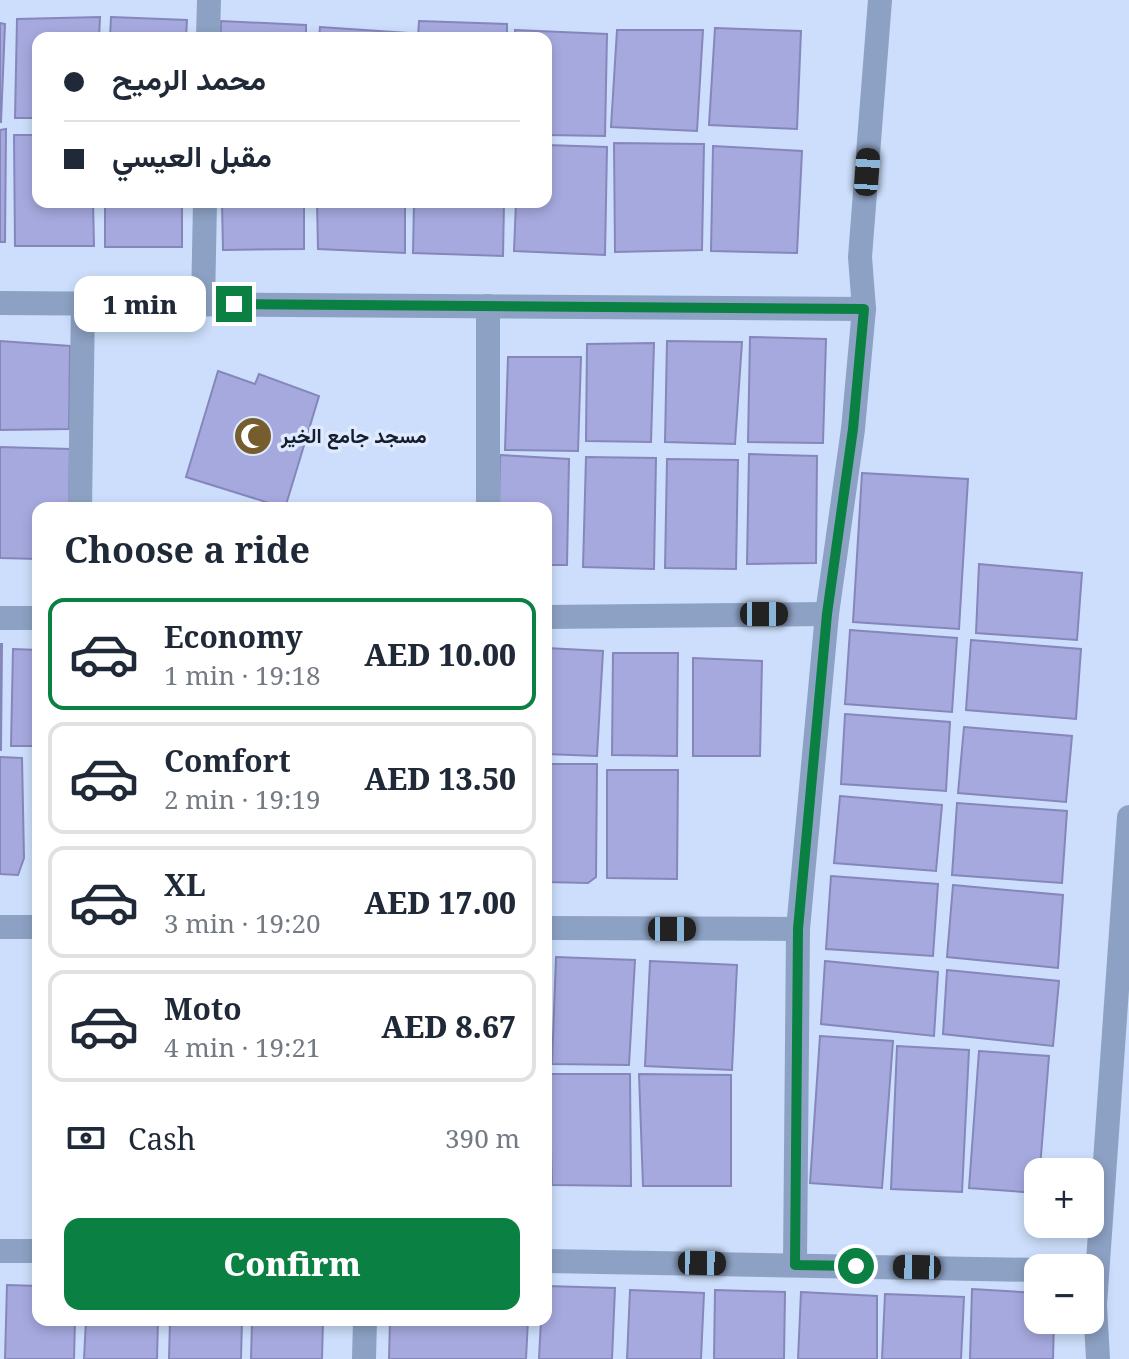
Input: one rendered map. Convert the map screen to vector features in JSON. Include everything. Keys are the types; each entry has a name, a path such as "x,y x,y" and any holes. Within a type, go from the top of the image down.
{"street":[{"path":"208,32 209,0"},
{"path":"795,1265 798,929 827,614 853,429 864,309 860,257 880,0"},
{"path":"203,304 205,208"},
{"path":"0,303 864,309"},
{"path":"80,502 83,304"},
{"path":"488,306 488,502"},
{"path":"552,617 827,614"},
{"path":"0,618 32,618"},
{"path":"1095,1254 1129,817"},
{"path":"0,927 32,927"},
{"path":"552,928 798,929"},
{"path":"0,1251 32,1251"},
{"path":"552,1261 1024,1270"},
{"path":"364,1359 365,1326"},
{"path":"1097,1334 1098,1359"}],"building":[{"path":"100,17 99,32 32,32 32,118 15,118 17,19"},
{"path":"111,17 187,20 186,32 110,32"},
{"path":"221,21 306,25 306,32 221,32"},
{"path":"419,21 507,24 507,32 418,32"},
{"path":"0,23 5,24 1,122 0,122"},
{"path":"320,27 393,32 320,32"},
{"path":"715,28 801,31 797,129 709,125"},
{"path":"515,30 607,34 605,136 552,135 552,32"},
{"path":"617,30 703,30 697,131 611,127"},
{"path":"6,129 5,242 0,242 0,130"},
{"path":"14,135 32,135 32,208 93,208 94,246 15,246"},
{"path":"614,143 704,144 702,250 615,252"},
{"path":"552,145 607,147 605,255 514,251 516,208 552,208"},
{"path":"713,146 802,151 797,253 711,251"},
{"path":"105,208 182,208 182,247 105,247"},
{"path":"222,208 304,208 304,249 223,250"},
{"path":"317,208 405,208 405,253 318,249"},
{"path":"414,208 504,208 503,256 413,253"},
{"path":"750,337 826,339 823,443 748,442"},
{"path":"0,341 70,346 69,429 0,430"},
{"path":"667,341 742,342 735,444 665,442"},
{"path":"654,343 651,442 586,441 587,344"},
{"path":"508,357 581,357 578,451 505,450"},
{"name":"مسجد جامع الخير","path":"218,371 255,384 259,374 319,396 287,502 266,502 186,477"},
{"path":"0,447 70,449 69,502 32,502 32,559 0,558"},
{"path":"749,454 817,456 816,563 747,564"},
{"path":"500,455 569,459 567,565 552,565 552,502 499,502"},
{"path":"586,457 656,458 654,569 583,567"},
{"path":"667,459 738,460 736,569 665,568"},
{"path":"862,473 968,479 959,629 853,622"},
{"path":"979,564 1082,573 1077,640 976,633"},
{"path":"850,630 957,638 952,712 845,704"},
{"path":"971,640 1081,649 1076,719 966,710"},
{"path":"2,644 1,750 0,750"},
{"path":"552,648 603,651 597,756 552,754"},
{"path":"13,649 32,650 32,746 11,746"},
{"path":"613,653 678,653 677,756 612,755"},
{"path":"693,658 762,661 760,756 693,756"},
{"path":"845,714 950,722 946,791 841,784"},
{"path":"964,727 1072,736 1066,802 958,793"},
{"path":"0,757 22,758 24,858 18,875 0,874"},
{"path":"552,764 597,764 596,877 588,883 552,882"},
{"path":"607,770 678,770 677,879 607,878"},
{"path":"840,796 942,805 936,871 834,863"},
{"path":"957,803 1067,811 1062,883 952,875"},
{"path":"831,876 938,884 933,956 826,949"},
{"path":"953,885 1063,895 1058,968 947,957"},
{"path":"556,957 635,960 629,1065 552,1064"},
{"path":"650,961 737,965 732,1070 645,1066"},
{"path":"825,961 938,972 934,1036 821,1024"},
{"path":"947,970 1059,981 1053,1046 943,1034"},
{"path":"820,1036 893,1041 882,1188 810,1183"},
{"path":"897,1046 969,1050 962,1192 891,1189"},
{"path":"979,1051 1049,1056 1041,1158 1024,1158 1024,1192 969,1188"},
{"path":"552,1074 630,1074 631,1186 552,1185"},
{"path":"639,1074 731,1075 731,1186 643,1186"},
{"path":"7,1285 32,1286 32,1326 75,1326 74,1359 5,1359"},
{"path":"552,1286 615,1288 612,1359 539,1359 541,1326 552,1326"},
{"path":"972,1289 1024,1292 1024,1334 1054,1334 1053,1359 970,1359"},
{"path":"630,1290 704,1293 701,1359 627,1359"},
{"path":"715,1290 785,1292 784,1359 714,1359"},
{"path":"801,1292 877,1296 877,1359 798,1359"},
{"path":"885,1294 964,1297 961,1359 882,1359"},
{"path":"86,1326 158,1326 157,1359 84,1359"},
{"path":"170,1326 242,1326 241,1359 169,1359"},
{"path":"252,1326 323,1326 322,1359 251,1359"},
{"path":"390,1326 528,1326 526,1359 389,1359"}],"place":[{"name":"مسجد جامع الخير","path":"253,436"}],"route":[{"path":"234,304 864,309 853,429 827,614 798,929 797,990 795,1265 856,1266"}]}
